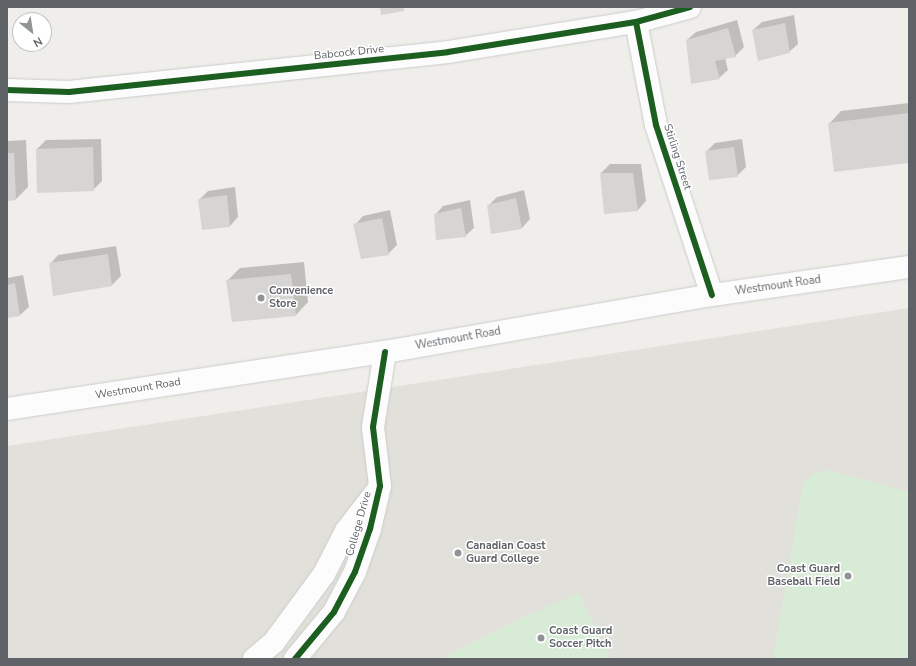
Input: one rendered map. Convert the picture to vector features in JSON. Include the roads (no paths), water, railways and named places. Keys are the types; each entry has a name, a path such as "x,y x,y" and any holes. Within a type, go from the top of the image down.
{"street":[{"name":"Babcock Drive","path":"7,90 69,92 448,52 636,22 690,7"},
{"name":"Stirling Street","path":"636,22 656,125 712,295"},
{"name":"Westmount Road","path":"7,409 385,352 712,295 909,267"},
{"name":"College Drive","path":"295,659 334,612 355,572 370,530 380,486 373,427 385,352"},
{"name":"College Drive","path":"254,659 274,642 324,574 346,531 380,486"}],"place":[{"name":"Convenience Store","path":"261,298"},
{"name":"Canadian Coast Guard College","path":"458,553"},
{"name":"Coast Guard Baseball Field","path":"848,576"},
{"name":"Coast Guard Soccer Pitch","path":"541,638"}]}
